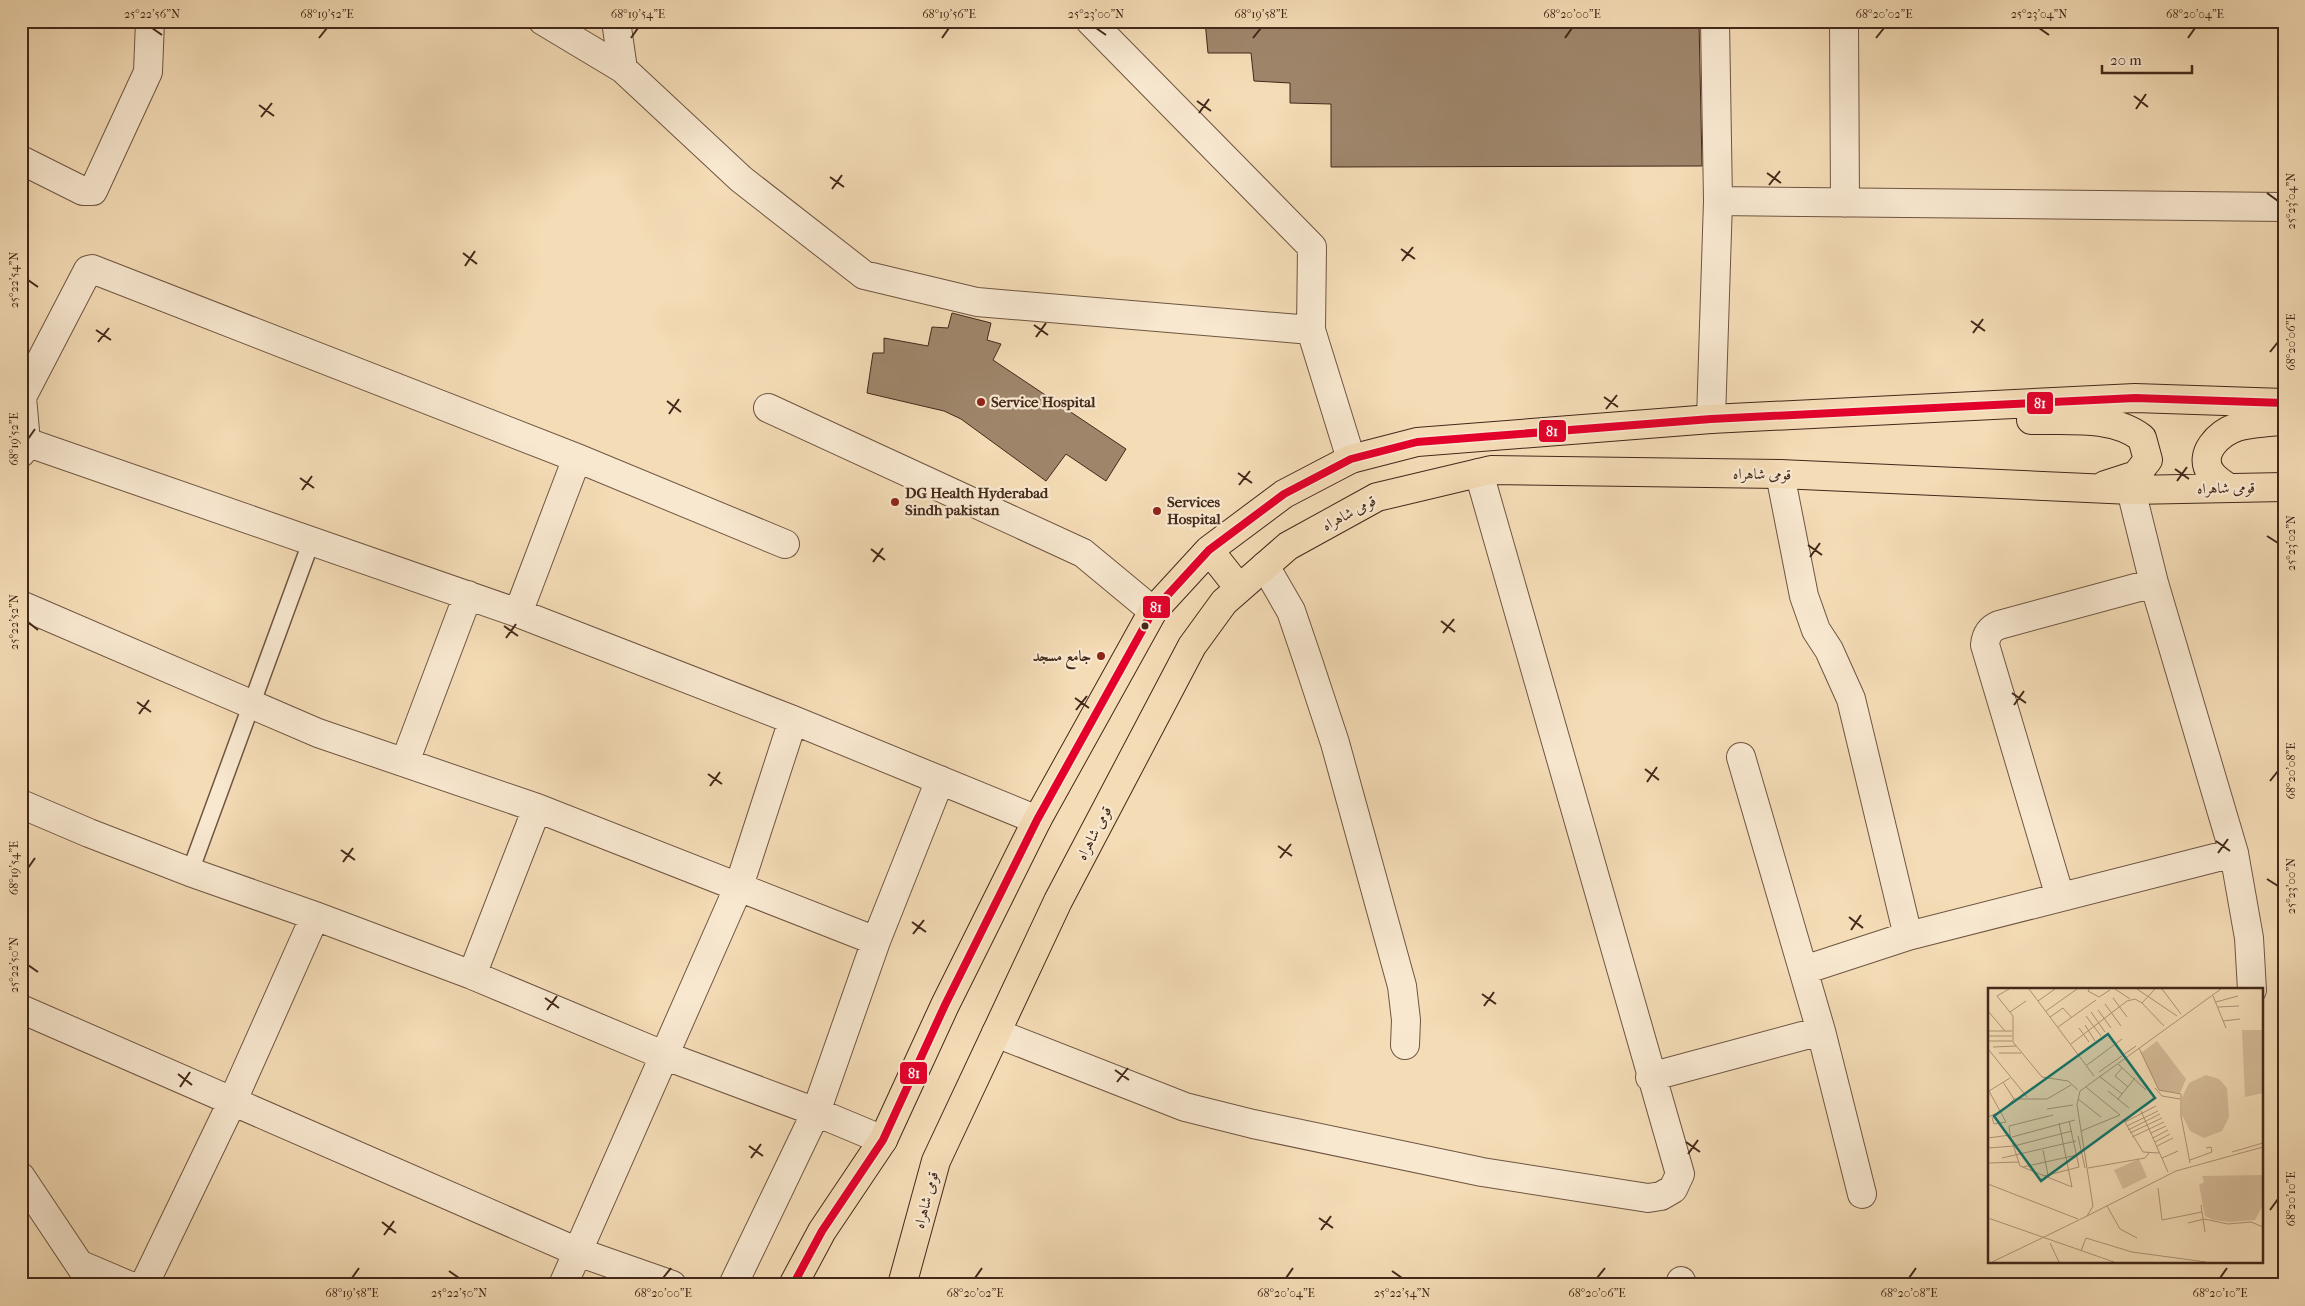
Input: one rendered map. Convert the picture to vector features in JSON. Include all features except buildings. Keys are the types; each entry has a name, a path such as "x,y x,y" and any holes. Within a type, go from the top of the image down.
{"highway":[{"path":"793,1285 822,1232 883,1140 945,1005 1037,820 1153,611 1208,550 1284,494 1351,459 1417,442 1711,419 2135,398 2284,404"},
{"path":"1918,408 2015,419 2098,422 2130,429 2142,438 2148,460 2136,475 2094,488"},
{"path":"2229,488 2212,475 2206,465 2207,451 2223,433 2238,427 2284,421"},
{"name":"قومی شاہراہ","path":"902,1285 936,1161 1058,900 1192,646 1224,602 1288,546 1377,497 1491,470 1780,474 2131,490 2284,487"},
{"path":"1208,550 1239,588"}],"street":[{"path":"21,160 83,192 93,191 148,72 150,21"},
{"path":"543,21 623,69 742,179 864,275 977,302 1311,330"},
{"path":"616,21 623,69"},
{"path":"1090,21 1312,247 1311,330 1351,459"},
{"path":"1711,419 1718,201 1715,21"},
{"path":"1844,21 1846,203"},
{"path":"1718,201 2284,207"},
{"path":"785,544 577,458 92,270 88,270 22,397 24,447 468,595 793,720 1037,820"},
{"path":"768,408 1083,553 1153,611"},
{"path":"518,614 577,458"},
{"path":"996,1033 1194,1110 1252,1124 1482,1172 1648,1198 1661,1196 1672,1189 1680,1174 1650,1077 1479,473"},
{"path":"1780,474 1804,596 1816,630 1829,650 1850,699 1908,936"},
{"path":"2131,490 2154,583 2234,853 2249,938 2252,988"},
{"path":"1265,566 1291,611 1335,742 1402,986 1406,1020 1405,1045"},
{"path":"2060,897 1985,645 1986,638 1989,632 1999,625 2154,583"},
{"path":"405,762 468,595"},
{"path":"21,605 318,733 537,808 876,941"},
{"path":"562,1285 739,886 793,720"},
{"path":"1741,758 1821,1031 1862,1194"},
{"path":"733,1285 816,1112 876,941 940,780"},
{"path":"21,804 89,833 190,872 316,916 472,976 663,1055 816,1112 883,1140"},
{"path":"472,976 537,808"},
{"path":"1804,970 1908,936 2234,853"},
{"path":"144,1285 233,1100 316,916"},
{"path":"21,1009 578,1252 672,1285"},
{"path":"1650,1077 1821,1031"},
{"path":"21,1178 87,1275 128,1285"}],"lane":[{"path":"190,872 311,542"}],"transit line":[{"name":"81","path":"793,1285 822,1231 883,1140 945,1005 1037,820 1153,611 1209,550 1284,494 1351,459 1417,442 1711,419 2135,398 2284,403"}],"place":[{"name":"Service Hospital","path":"981,402"},
{"name":"DG Health Hyderabad Sindh pakistan","path":"895,502"},
{"name":"Services Hospital","path":"1157,511"},
{"name":"جامع مسجد","path":"1101,656"}]}
